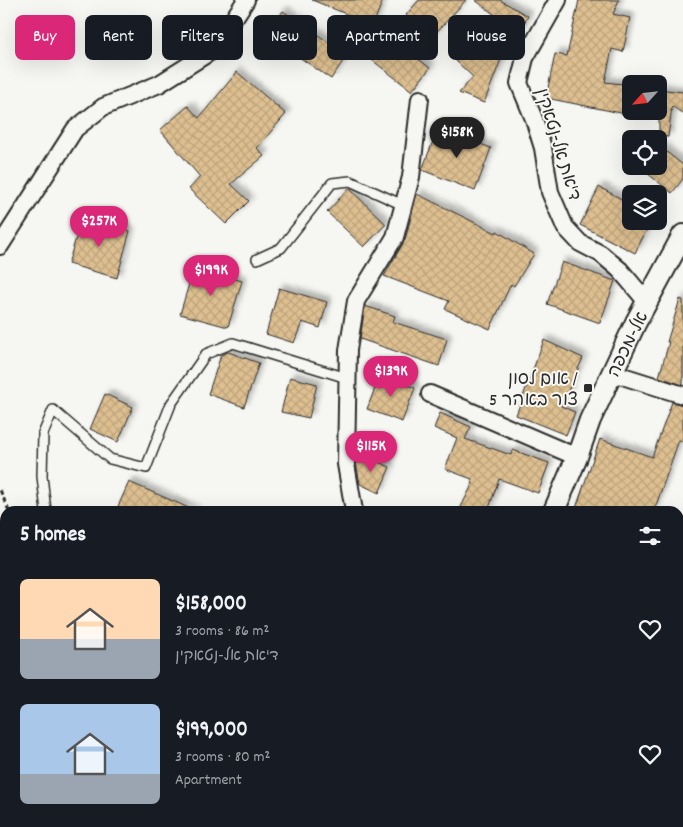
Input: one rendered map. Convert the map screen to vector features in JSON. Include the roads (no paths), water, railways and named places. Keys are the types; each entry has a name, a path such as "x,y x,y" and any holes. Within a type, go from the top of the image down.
{"street":[{"path":"0,246 75,129 103,107 160,84 213,50 246,0"},
{"name":"ד'את אל-נטאקין","path":"558,0 525,58 519,83 534,119 543,148 550,192 565,227 580,243 601,254 620,270 647,302"},
{"path":"353,506 346,464 348,350 356,301 394,237 411,177 420,99"},
{"name":"אל-מכפה","path":"556,506 590,420 647,302 683,235"},
{"path":"613,373 683,395"},
{"path":"430,394 577,457"}],"lane":[{"path":"257,259 281,248 332,183 350,181 404,204"},
{"path":"45,506 42,476 43,434 53,410 110,459 146,468 171,404 206,354 233,343 348,378"}],"place":[{"name":"אום לסון / צור באהר 5","path":"588,388"}]}
